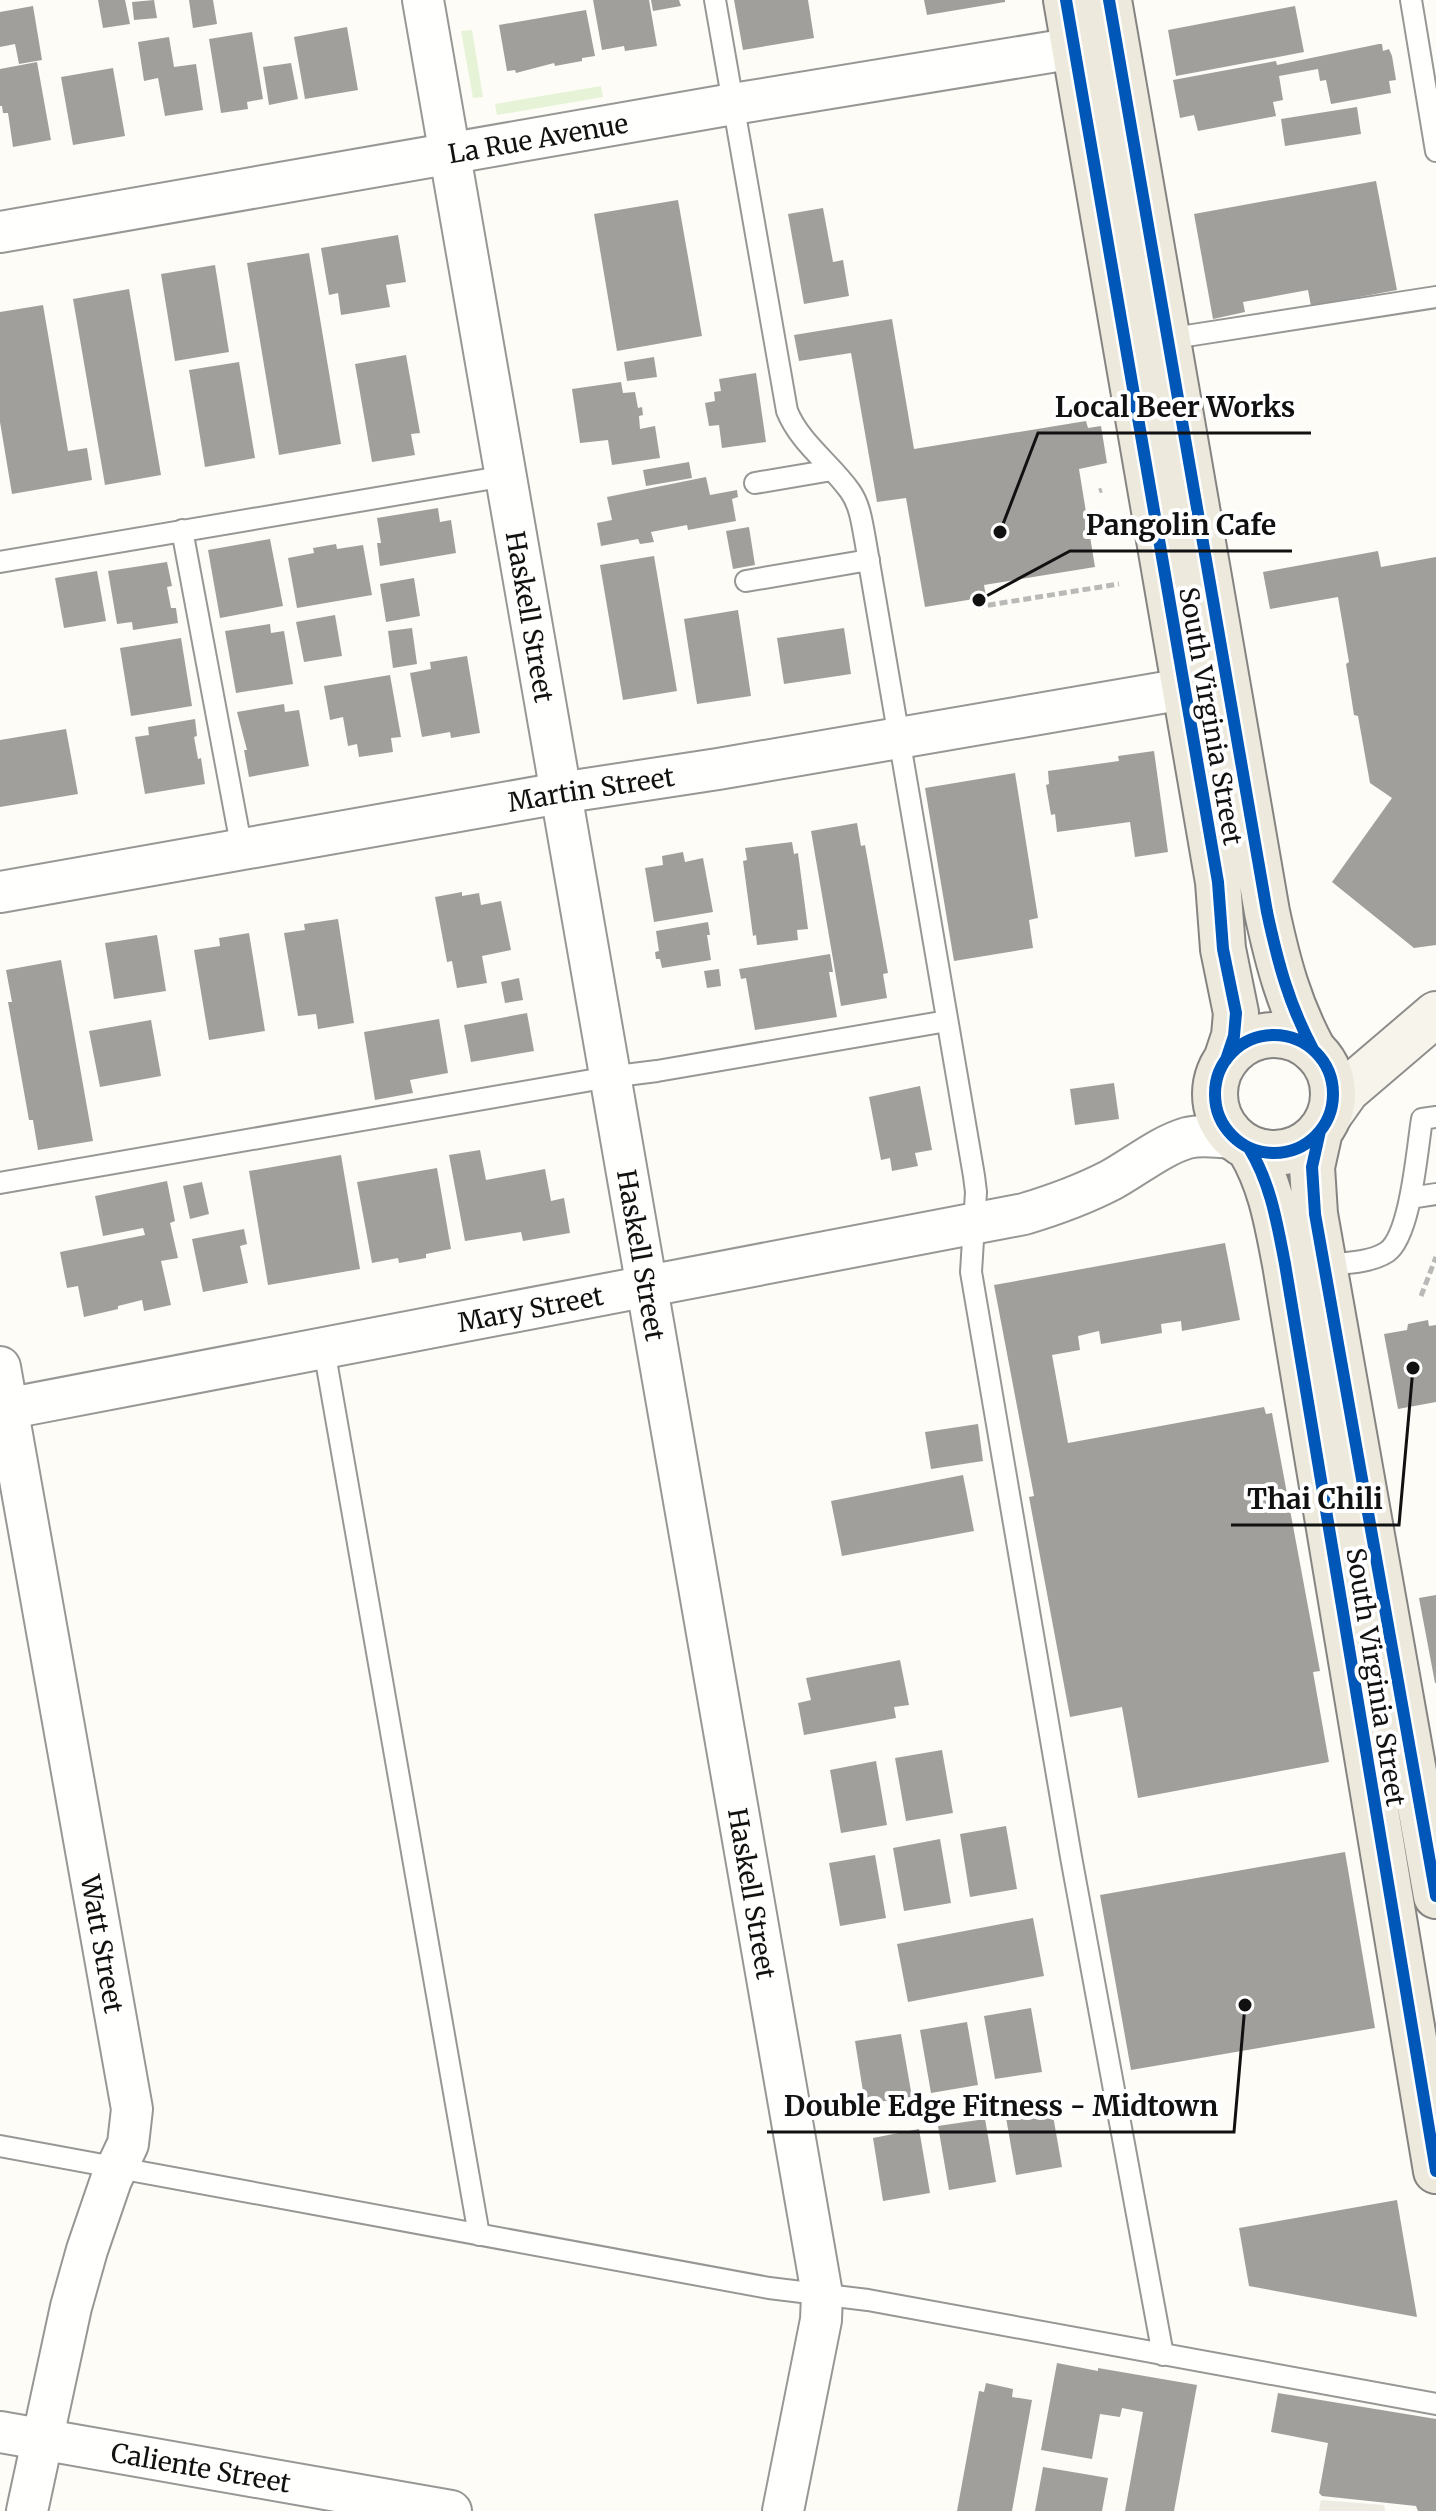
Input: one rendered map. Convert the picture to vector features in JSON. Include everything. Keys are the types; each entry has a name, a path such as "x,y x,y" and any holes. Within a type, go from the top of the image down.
{"main road":[{"name":"South Virginia Street","path":"1066,0 1218,882 1226,970 1236,1013 1234,1036 1226,1060"},
{"name":"South Virginia Street","path":"1109,0 1267,912 1289,1001 1314,1051"},
{"path":"1269,1035 1289,1036 1314,1051 1330,1075 1333,1095 1325,1122 1306,1144 1288,1151 1268,1153 1243,1144 1221,1121 1215,1103 1215,1084 1222,1065 1234,1050 1250,1039 1269,1035"},
{"name":"South Virginia Street","path":"1325,1122 1312,1167 1312,1193 1436,1896"},
{"name":"South Virginia Street","path":"1243,1144 1262,1169 1269,1186 1285,1264 1436,2171"}],"street":[{"name":"Haskell Street","path":"423,0 822,2294 821,2320 783,2511"},
{"name":"La Rue Avenue","path":"0,232 733,104 1075,48"},
{"name":"Martin Street","path":"0,892 560,793 1184,689"},
{"path":"1325,1122 1347,1090 1426,1031"},
{"name":"Mary Street","path":"3,1410 1024,1214 1069,1201 1189,1137 1214,1136 1243,1144"},
{"name":"Watt Street","path":"0,1367 3,1410 132,2109 128,2144 87,2250 75,2293 27,2511"},
{"name":"Caliente Street","path":"0,2432 451,2511"}],"lane":[{"path":"715,0 787,411 793,426 851,493 859,510 869,560 974,1176 976,1192 971,1272 1071,1857 1163,2355"},
{"path":"1411,0 1436,151"},
{"path":"1167,339 1436,297"},
{"path":"755,483 832,470"},
{"path":"0,562 506,476"},
{"path":"182,530 242,850"},
{"path":"746,581 869,560"},
{"path":"0,1183 947,1021"},
{"path":"1325,1265 1370,1259 1386,1253 1395,1244 1402,1232 1410,1198 1422,1119 1436,1117"},
{"path":"1410,1198 1436,1194"},
{"path":"324,1349 479,2235"},
{"path":"0,2146 769,2288 868,2300 1436,2404"}],"path":[{"path":"979,600 983,606 1119,584"},
{"path":"1421,1296 1436,1257"}],"green space":[{"path":"472,30 483,97 473,98 461,31"},
{"path":"601,86 603,97 497,115 495,104"}],"shaded area":[{"path":"1321,2500 1384,2505 1385,2511 1319,2511"}],"building":[{"path":"98,0 125,0 130,24 103,28"},
{"path":"154,0 157,18 134,20 132,2"},
{"path":"189,0 213,0 217,24 193,28"},
{"path":"593,0 649,0 657,46 625,51 624,46 602,50"},
{"path":"651,0 679,0 681,6 653,11"},
{"path":"734,0 808,0 814,38 743,50"},
{"path":"924,0 1005,0 1005,2 927,15"},
{"path":"33,6 42,60 19,64 15,44 0,47 0,12"},
{"path":"1295,6 1304,52 1176,76 1168,30"},
{"path":"586,10 595,56 516,73 515,70 507,71 499,25"},
{"path":"347,27 358,90 305,99 294,37"},
{"path":"252,32 263,99 247,102 248,109 221,113 209,39"},
{"path":"169,37 174,67 196,64 203,110 165,116 158,78 144,81 138,42"},
{"path":"1382,44 1383,51 1389,49 1392,56 1396,80 1389,81 1391,93 1331,104 1326,80 1320,81 1318,69 1279,76 1283,100 1273,102 1276,116 1198,131 1194,115 1180,118 1173,80 1276,61 1277,65"},
{"path":"37,62 51,140 13,147 8,113 3,113 0,106 0,69"},
{"path":"291,63 298,99 269,105 263,67"},
{"path":"113,68 125,136 73,145 61,77"},
{"path":"1357,107 1361,134 1285,146 1281,119"},
{"path":"1376,181 1397,290 1311,306 1308,290 1243,302 1245,312 1213,319 1194,214"},
{"path":"678,200 702,336 617,351 594,214"},
{"path":"823,208 833,262 843,260 849,296 804,304 788,214"},
{"path":"398,235 406,282 386,285 390,307 341,315 338,293 329,295 321,248"},
{"path":"309,253 341,444 279,455 247,263"},
{"path":"215,265 229,352 175,361 161,274"},
{"path":"129,289 161,475 105,485 73,299"},
{"path":"43,305 68,451 87,448 92,480 12,494 0,422 0,312"},
{"path":"892,319 914,449 1086,421 1088,428 1101,426 1107,463 1079,469 1095,567 984,585 986,597 925,607 906,498 877,502 851,353 799,361 794,335"},
{"path":"406,355 420,433 411,434 415,455 372,462 355,364"},
{"path":"654,357 657,377 627,381 624,362"},
{"path":"239,362 255,458 205,467 189,370"},
{"path":"756,373 766,442 722,448 719,425 709,426 705,403 715,401 714,392 721,391 719,379"},
{"path":"621,382 623,393 635,392 638,408 642,407 640,429 655,426 660,458 612,465 608,440 580,443 572,389"},
{"path":"689,462 692,478 646,486 643,470"},
{"path":"706,477 710,495 737,490 738,497 732,499 736,521 688,530 687,525 651,532 654,542 640,544 638,539 601,546 597,523 612,520 607,497"},
{"path":"438,508 440,522 451,520 456,553 380,566 377,543 381,543 377,518"},
{"path":"749,527 755,565 733,569 726,531"},
{"path":"270,539 283,606 220,618 208,550"},
{"path":"336,544 337,549 363,545 372,595 297,608 288,558 314,553 313,548"},
{"path":"1378,551 1381,567 1436,557 1436,945 1414,948 1332,882 1392,798 1370,783 1358,716 1354,715 1338,597 1270,609 1263,572"},
{"path":"654,556 677,691 623,700 600,565"},
{"path":"167,562 172,586 167,587 171,608 176,608 178,623 133,630 132,622 117,624 108,571"},
{"path":"97,571 106,621 64,628 55,578"},
{"path":"414,578 420,616 386,622 380,584"},
{"path":"738,610 751,696 697,704 684,619"},
{"path":"335,615 342,656 304,662 296,622"},
{"path":"270,624 271,633 284,631 293,684 236,693 225,631"},
{"path":"412,628 417,664 393,668 388,631"},
{"path":"844,628 851,674 784,684 777,638"},
{"path":"181,638 192,706 131,716 120,648"},
{"path":"467,656 480,733 451,738 450,732 422,737 410,673 431,669 430,662"},
{"path":"390,675 401,737 391,738 393,752 359,757 357,744 348,746 343,717 330,720 324,686"},
{"path":"284,704 285,712 299,710 309,766 249,777 244,750 247,750 237,712"},
{"path":"195,719 197,736 194,737 205,784 145,794 135,737 149,735 148,727"},
{"path":"66,729 78,794 0,807 0,740"},
{"path":"1154,751 1168,852 1135,857 1130,822 1057,832 1046,785 1049,784 1048,771 1119,761 1118,756"},
{"path":"1015,773 1038,918 1029,920 1033,948 954,961 925,788"},
{"path":"857,823 861,846 865,845 888,973 883,974 887,998 841,1006 811,831"},
{"path":"792,842 794,854 798,853 808,929 797,930 798,940 757,945 756,935 753,936 743,861 747,860 745,848"},
{"path":"683,852 685,862 703,858 713,912 654,922 645,868 663,865 662,856"},
{"path":"462,892 462,896 479,893 481,905 501,901 511,950 482,956 487,983 457,988 452,961 447,962 435,897"},
{"path":"338,919 354,1023 318,1029 316,1014 298,1016 284,933 305,930 304,924"},
{"path":"708,922 711,960 662,968 660,959 656,959 655,952 659,951 656,931"},
{"path":"249,933 265,1031 209,1040 194,950 220,946 219,938"},
{"path":"157,935 166,991 114,999 105,943"},
{"path":"830,954 833,972 829,972 837,1017 755,1030 746,978 741,979 739,969"},
{"path":"61,960 93,1141 38,1150 33,1120 29,1120 8,1002 12,1002 6,970"},
{"path":"719,969 721,986 707,988 704,971"},
{"path":"519,978 523,1000 505,1003 501,982"},
{"path":"527,1013 534,1051 471,1062 464,1025"},
{"path":"439,1019 448,1073 410,1080 413,1093 375,1100 364,1032"},
{"path":"151,1020 161,1076 100,1087 89,1031"},
{"path":"1114,1083 1119,1119 1075,1125 1070,1089"},
{"path":"920,1086 932,1150 915,1153 918,1166 892,1171 890,1158 881,1160 869,1097"},
{"path":"480,1150 486,1180 545,1169 551,1201 564,1198 570,1233 523,1241 521,1232 465,1241 449,1155"},
{"path":"341,1155 360,1269 268,1285 249,1171"},
{"path":"437,1168 451,1249 399,1263 398,1258 372,1263 357,1182"},
{"path":"167,1181 175,1221 170,1223 178,1258 161,1261 171,1305 144,1311 142,1300 84,1317 78,1286 67,1288 60,1252 145,1235 143,1228 103,1236 95,1196"},
{"path":"202,1182 209,1214 190,1219 183,1186"},
{"path":"244,1229 247,1244 240,1246 248,1283 203,1292 192,1239"},
{"path":"1225,1243 1240,1320 1182,1331 1181,1321 1161,1324 1162,1333 1101,1344 1099,1331 1078,1336 1080,1350 1052,1355 1068,1443 1264,1407 1266,1414 1272,1413 1320,1671 1313,1672 1329,1762 1138,1798 1122,1707 1070,1717 1029,1497 1034,1496 994,1285"},
{"path":"1428,1320 1429,1326 1436,1325 1436,1402 1398,1409 1384,1334 1407,1330 1408,1324"},
{"path":"978,1424 983,1461 931,1469 925,1432"},
{"path":"963,1475 974,1531 842,1556 831,1501"},
{"path":"1436,1595 1436,1683 1435,1683 1419,1598"},
{"path":"900,1660 909,1705 894,1707 896,1718 804,1735 798,1703 811,1700 806,1678"},
{"path":"942,1750 953,1813 906,1821 895,1758"},
{"path":"876,1761 887,1825 841,1833 830,1770"},
{"path":"1006,1826 1017,1889 970,1897 960,1834"},
{"path":"940,1839 951,1903 904,1911 893,1848"},
{"path":"1345,1852 1375,2028 1131,2070 1100,1895"},
{"path":"875,1855 886,1918 840,1926 829,1863"},
{"path":"1033,1918 1044,1976 908,2002 897,1944"},
{"path":"1031,2008 1042,2072 995,2079 984,2016"},
{"path":"967,2022 978,2085 931,2093 920,2030"},
{"path":"901,2034 912,2097 865,2104 855,2041"},
{"path":"1051,2104 1062,2167 1016,2175 1005,2112"},
{"path":"985,2119 996,2182 949,2190 938,2126"},
{"path":"919,2129 930,2193 883,2201 873,2138"},
{"path":"1397,2200 1417,2317 1249,2286 1239,2228"},
{"path":"1057,2363 1197,2385 1174,2511 1125,2511 1143,2412 1122,2408 1120,2417 1100,2414 1092,2459 1041,2450"},
{"path":"986,2383 1013,2389 1012,2397 1032,2400 1012,2511 957,2511 979,2391 984,2392"},
{"path":"1278,2393 1436,2419 1436,2511 1322,2496 1319,2493 1328,2443 1271,2432"},
{"path":"1043,2467 1108,2478 1102,2511 1035,2511"}],"cycle path":[{"path":"1066,0 1218,882 1223,949 1236,1013 1234,1036 1226,1060"},
{"path":"1109,0 1267,912 1285,983 1314,1051"},
{"path":"1274,1035 1297,1040 1316,1052 1328,1071 1333,1094 1328,1117 1316,1136 1297,1148 1274,1153 1251,1148 1232,1136 1220,1117 1215,1094 1220,1071 1232,1052 1251,1040 1274,1035"},
{"path":"1320,1131 1312,1167 1315,1214 1436,1896"},
{"path":"1249,1148 1268,1190 1285,1264 1436,2171"}],"place":[{"name":"Local Beer Works","path":"1000,532"},
{"name":"Pangolin Cafe","path":"979,600"},
{"name":"Thai Chili","path":"1413,1368"},
{"name":"Double Edge Fitness - Midtown","path":"1245,2005"}]}
